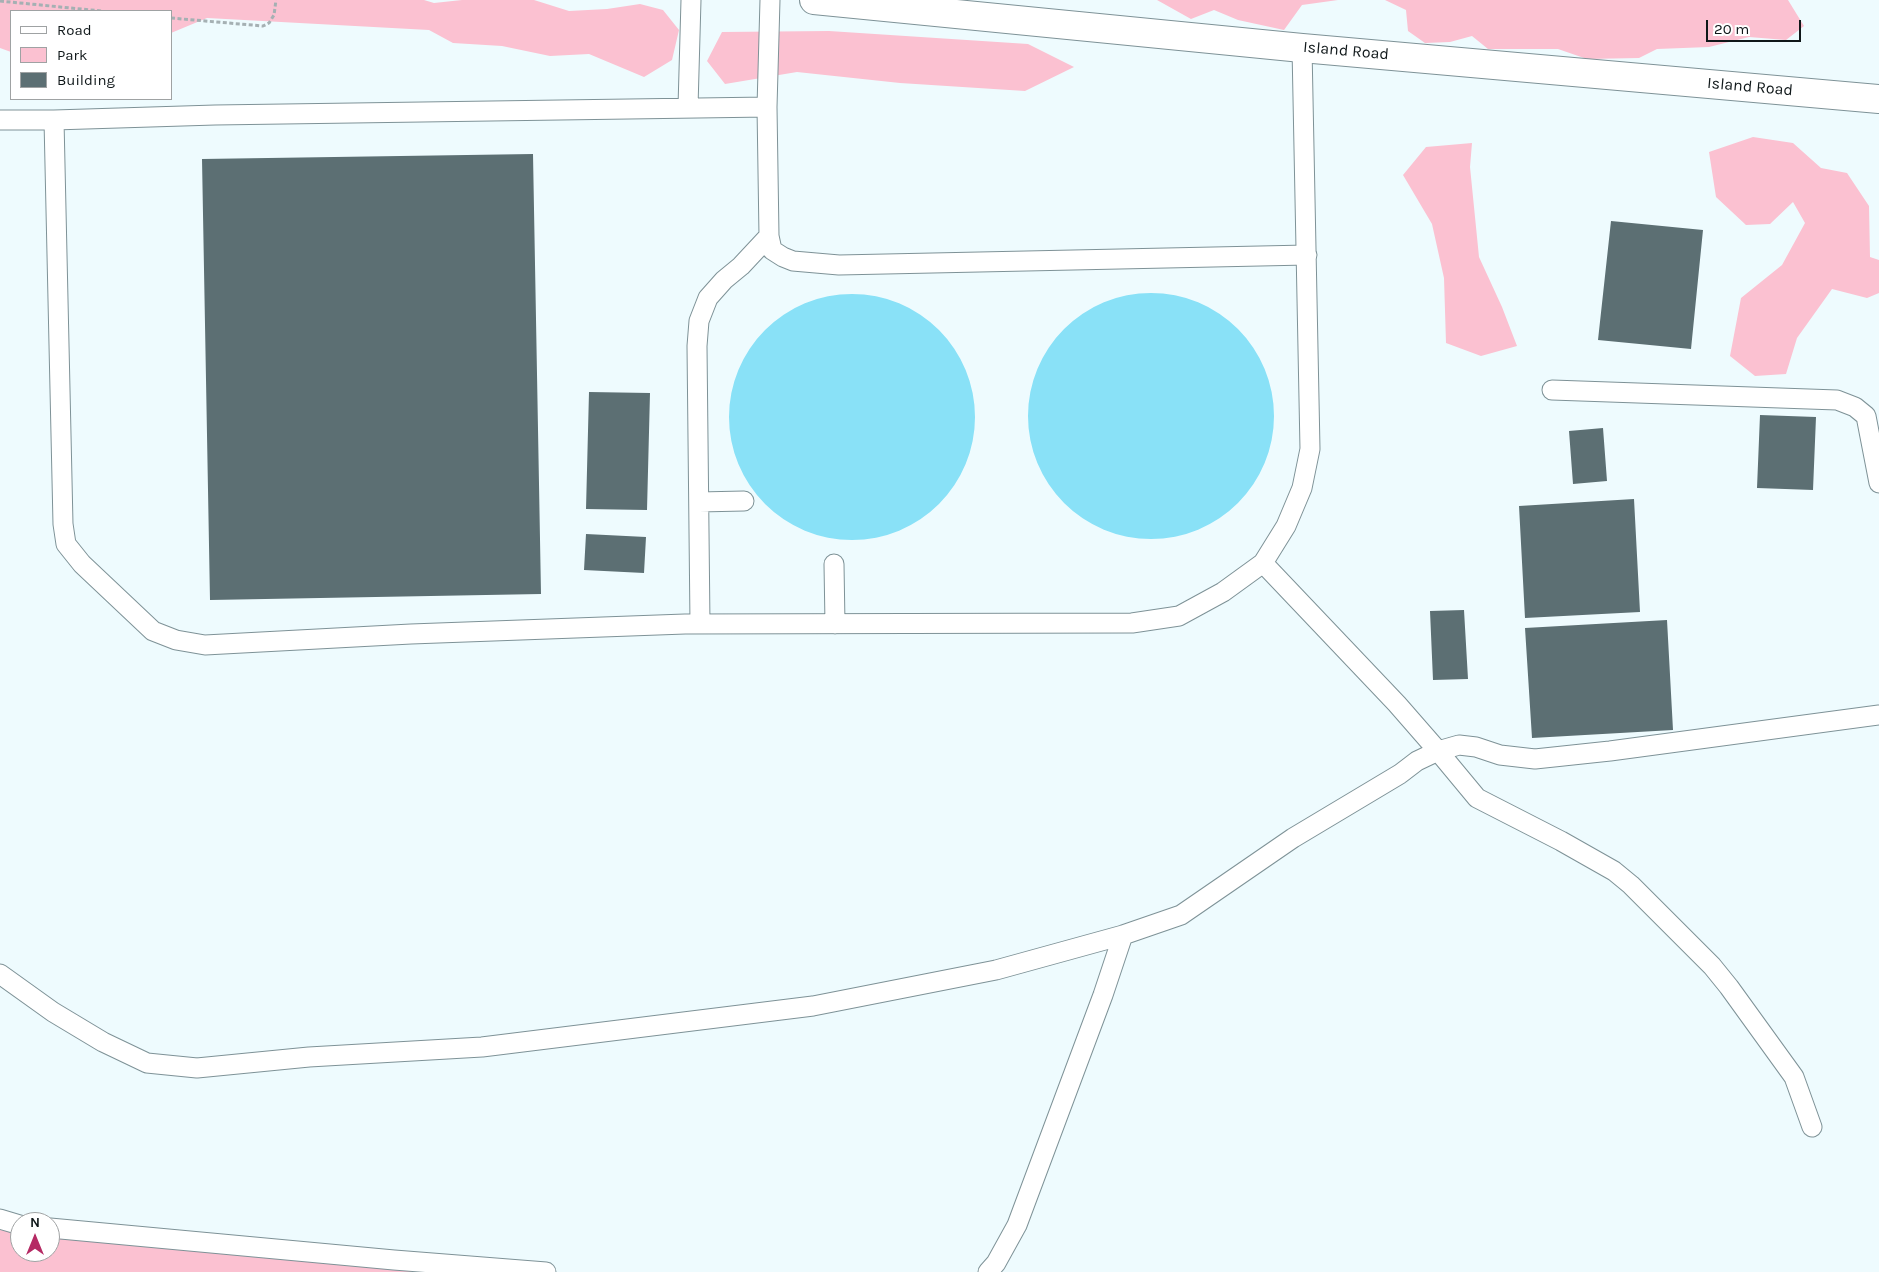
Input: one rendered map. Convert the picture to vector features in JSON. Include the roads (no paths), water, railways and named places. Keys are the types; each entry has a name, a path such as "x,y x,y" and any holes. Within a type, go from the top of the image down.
{"street":[{"name":"Island Road","path":"814,0 1302,48 1879,99"}],"lane":[{"path":"688,108 691,0"},
{"path":"770,0 767,107 770,236 772,250 782,257 794,261 839,265 1307,255"},
{"path":"54,120 63,524 66,544 82,564 153,631 176,640 205,645 411,634 700,624 1132,623 1180,616 1223,592 1263,563 1286,526 1302,488 1310,449 1302,48"},
{"path":"0,120 767,107"},
{"path":"700,624 697,346 699,322 708,298 770,236"},
{"path":"1552,390 1837,400 1855,407 1866,416 1879,483"},
{"path":"699,502 744,501"},
{"path":"1263,563 1397,704 1477,798 1561,841 1614,871 1631,885 1712,966 1794,1077 1812,1127"},
{"path":"834,564 835,624"},
{"path":"0,974 53,1012 103,1042 147,1063 197,1068 308,1057 482,1047 813,1006 996,970 1123,935 1181,915 1293,838 1400,774 1417,761 1438,751 1458,745 1500,755 1535,759 1610,751 1879,715"},
{"path":"988,1272 996,1263 1017,1225 1123,935"},
{"path":"60,1229 546,1272"}],"water":[{"path":"1151,293 1175,296 1198,303 1219,314 1238,329 1253,348 1264,369 1271,392 1274,416 1271,440 1264,463 1253,484 1238,503 1219,518 1198,529 1175,536 1151,539 1127,536 1104,529 1083,518 1064,503 1049,484 1038,463 1031,440 1028,416 1031,392 1038,369 1049,348 1064,329 1083,314 1104,303 1127,296"},
{"path":"852,294 876,297 899,304 920,315 939,330 954,349 965,370 972,393 975,417 972,441 965,464 954,485 939,504 920,519 899,530 876,537 852,540 828,537 805,530 784,519 765,504 750,485 739,464 732,441 729,417 732,393 739,370 750,349 765,330 784,315 805,304 828,297"}]}
